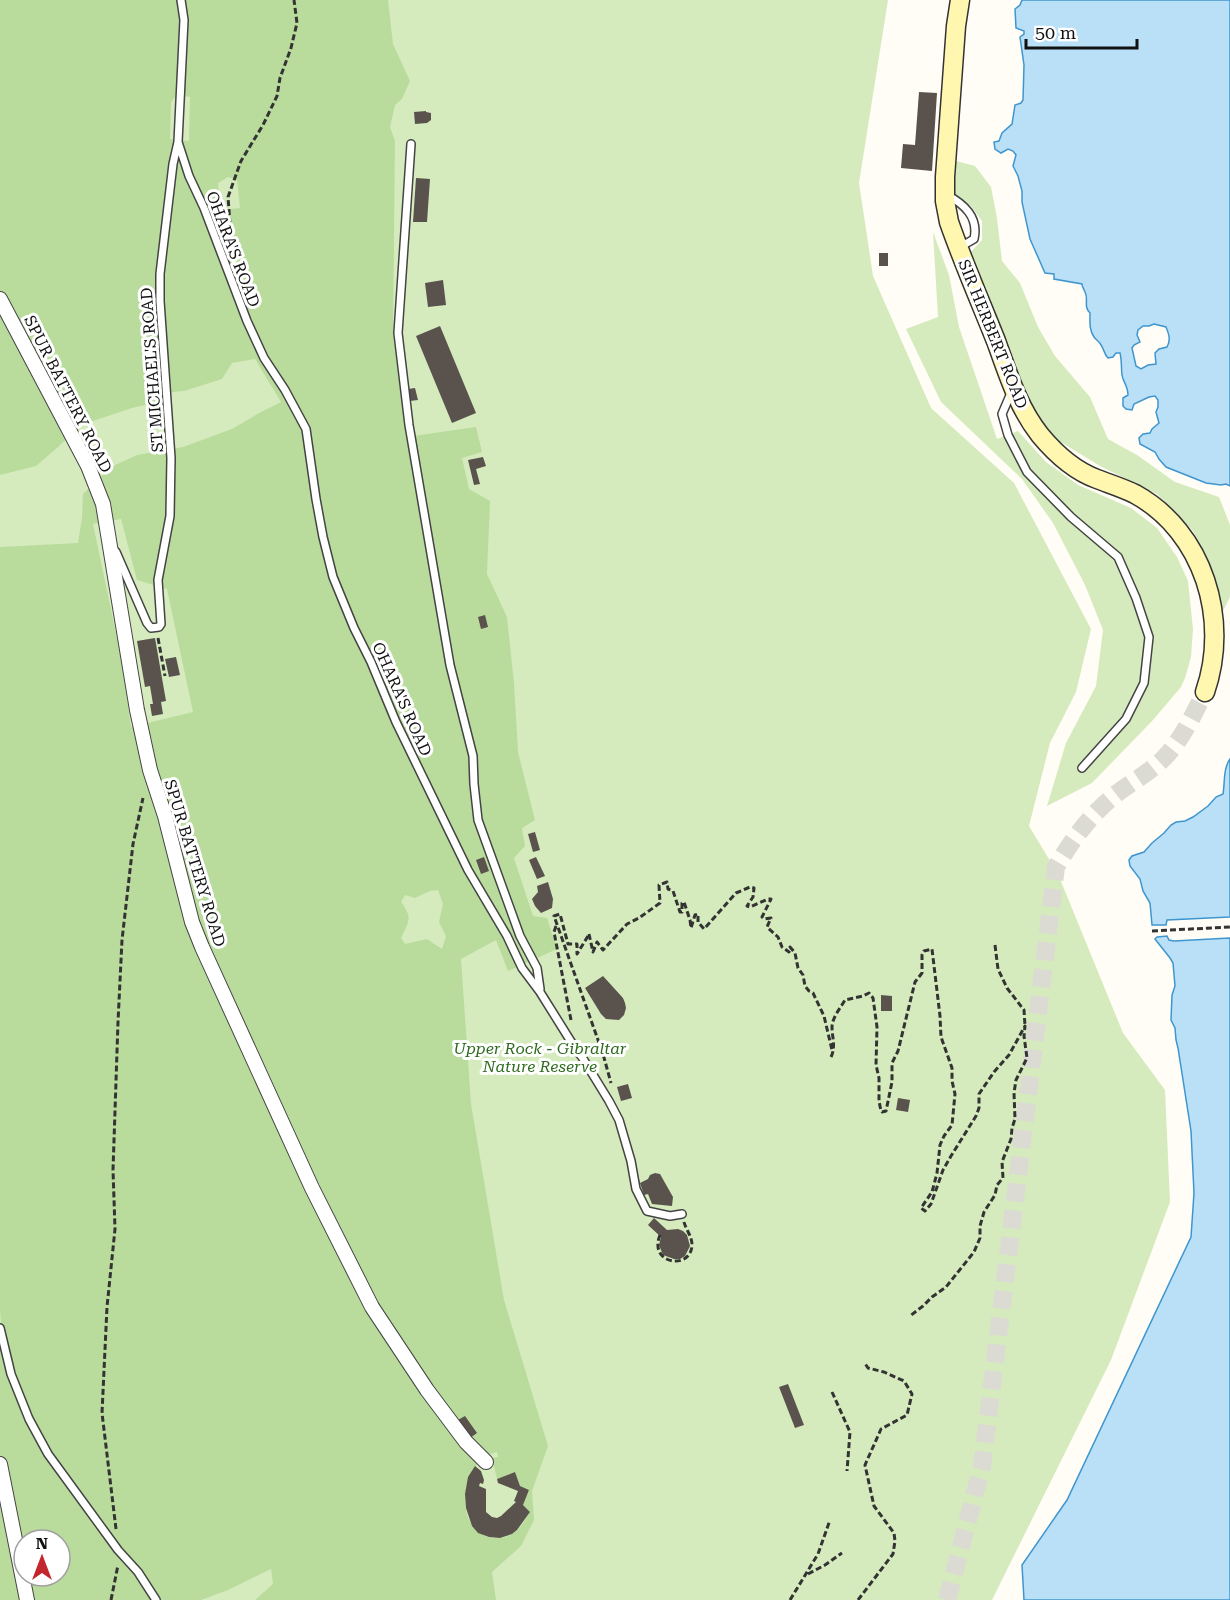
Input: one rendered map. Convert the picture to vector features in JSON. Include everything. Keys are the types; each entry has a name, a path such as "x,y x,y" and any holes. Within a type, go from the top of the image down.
{"main road":[{"name":"SIR HERBERT ROAD","path":"960,0 956,26 944,194 946,214 958,248 1013,388 1025,414 1049,446 1086,474 1123,488 1151,505 1165,516 1193,551 1206,579 1213,616 1214,645 1211,672 1205,692"}],"street":[{"name":"SPUR BATTERY ROAD","path":"0,299 88,466 103,504 137,710 150,770 165,816 192,922 202,947 312,1188 372,1307 427,1390 466,1442 486,1462"},
{"path":"0,1464 27,1600"}],"lane":[{"name":"ST MICHAEL'S ROAD","path":"156,628 161,624 158,579 170,516 171,483 160,274 173,164 178,142 184,20 181,0"},
{"name":"OHARA'S ROAD","path":"178,142 189,176 208,217 247,321 264,358 306,429 316,499 333,577 396,722 468,870 507,936 522,968 582,1057 619,1120 631,1161 636,1189 647,1211 670,1216 682,1214"},
{"path":"411,144 398,333 409,424 450,665 473,756 478,820 520,936 537,968 540,992"},
{"path":"1013,388 1002,414 1008,435 1027,472 1071,517 1118,557 1136,598 1149,637 1144,683 1126,719 1082,768"},
{"path":"109,535 148,626 156,628"},
{"path":"0,1328 11,1374 29,1419 48,1454 118,1550 138,1572 156,1600"}],"path":[{"path":"233,261 228,197 240,161 263,125 276,96 297,23 294,0"},
{"path":"156,628 165,676"},
{"path":"111,1600 118,1550 102,1413 107,1307 115,1229 113,1170 118,1022 122,940 133,844 150,770"},
{"path":"596,1036 554,916 560,914 568,944 577,944 577,954 589,934 593,952 597,942 603,950 627,924 660,903 659,885 667,882 668,889 673,891 680,912 684,902 691,928 695,915 698,914 698,922 704,929 736,893 750,887 754,888 753,897 747,906 750,908 771,899 762,917 771,918 767,927 776,934 785,950 789,952 790,947 795,953 805,986 813,993 824,1016 832,1046 831,1057 834,1047 832,1024 845,1000 869,993 873,998 877,1027 876,1065 879,1078 879,1101 882,1112 886,1111 892,1082 892,1063 898,1051 915,982 922,973 922,955 924,951 932,949 941,1037 952,1068 955,1094 952,1125 940,1146 932,1192 921,1208 925,1211 931,1204 943,1170 975,1116 979,1094 1008,1055 1025,1026"},
{"path":"557,925 554,932 571,1022 573,1046"},
{"path":"1152,931 1230,927"},
{"path":"910,1316 946,1287 974,1252 980,1238 980,1226 984,1212 995,1195 996,1185 1003,1178 1002,1162 1011,1139 1011,1128 1015,1119 1016,1080 1027,1058 1024,1010 1006,988 998,969 995,945"},
{"path":"660,1235 657,1247 665,1259 678,1262 685,1258 691,1250 692,1242 682,1214"},
{"path":"858,1600 892,1554 895,1541 894,1533 874,1506 865,1465 881,1429 907,1415 912,1394 904,1381 868,1368 864,1362"},
{"path":"832,1392 850,1432 847,1472"},
{"path":"790,1600 818,1554 830,1520"},
{"path":"806,1575 842,1553"}],"green space":[{"name":"Upper Rock - Gibraltar Nature Reserve","path":"0,0 888,0 859,183 873,276 931,408 1014,483 1091,629 1076,692 1050,743 1029,826 1058,874 1123,1033 1165,1090 1170,1202 1111,1360 992,1600 0,1600"},
{"path":"0,0 388,0 393,44 410,81 402,99 395,105 390,127 395,141 393,332 406,437 476,427 482,452 462,458 469,489 490,501 487,574 507,617 518,752 535,820 522,828 525,846 514,858 533,916 547,918 557,949 508,971 496,940 461,959 471,1104 504,1300 548,1446 532,1491 534,1520 521,1546 492,1572 496,1600 255,1600 273,1584 271,1569 201,1600 0,1600 0,547 78,543 83,494 111,467 137,455 183,447 232,429 281,402 255,359 232,363 222,379 184,391 160,393 154,403 81,425 36,466 0,475","holes":["177,95 190,97 189,141 170,139 171,102","228,177 237,180 240,208 220,210 218,183","121,519 137,580 167,589 193,712 131,727 121,657 93,524","438,890 443,904 439,922 446,936 442,949 427,939 405,944 401,938 408,920 407,912 401,902 405,895 415,898","497,1452 498,1457 492,1458 497,1479 515,1472 520,1486 529,1490 523,1505 530,1512 520,1527 503,1538 481,1534 472,1525 466,1512 465,1497 468,1482 474,1468 484,1458"]},
{"path":"956,161 975,166 991,187 1002,261 1020,283 1038,327 1055,356 1090,397 1108,439 1137,455 1175,482 1219,497 1230,525 1230,597 1221,615 1213,572 1193,531 1157,494 1100,466 1054,438 1027,399 969,254 982,240 982,221 971,206 954,193"},
{"path":"933,232 949,275 959,327 997,439 1018,431 1046,462 1078,485 1131,508 1157,528 1177,557 1188,581 1193,629 1191,657 1181,687 1153,720 1092,783 1047,806 1066,743 1096,686 1103,630 1085,585 1053,523 1022,479 941,402 906,329 938,317"}],"water":[{"path":"1022,0 1230,0 1230,486 1206,483 1166,467 1155,452 1140,444 1139,438 1143,434 1150,433 1159,423 1156,412 1158,400 1155,396 1149,397 1134,404 1132,410 1123,406 1123,398 1128,395 1122,375 1120,353 1108,358 1092,334 1090,313 1082,284 1054,279 1054,274 1045,273 1030,239 1022,202 1022,191 1013,166 1016,155 1008,149 1001,153 995,149 994,142 999,141 1002,133 1012,124 1015,105 1023,100 1024,65 1020,37 1024,31 1016,28 1015,9","holes":["1154,324 1166,327 1169,342 1167,347 1155,353 1156,364 1141,369 1136,366 1132,348 1140,342 1137,335 1138,330 1143,326"]},
{"path":"1230,759 1230,917 1167,920 1166,925 1152,925 1150,903 1129,860 1132,856 1144,852 1171,825 1193,817 1216,797 1223,794 1225,772"},
{"path":"1167,936 1169,940 1174,941 1230,938 1230,1600 1024,1600 1022,1565 1067,1500 1191,1237 1194,1193 1191,1131 1175,1028 1171,1020 1172,995 1175,986 1173,963 1155,939"}],"building":[{"path":"919,92 937,93 932,171 901,168 903,144 915,145"},
{"path":"414,112 431,113 431,120 427,123 415,124"},
{"path":"416,178 430,179 427,222 413,222"},
{"path":"879,253 888,253 888,266 879,266"},
{"path":"443,280 446,305 428,307 425,283"},
{"path":"440,326 476,413 452,423 416,336"},
{"path":"415,388 418,400 410,401 408,389"},
{"path":"483,457 486,466 476,469 480,484 474,485 468,460"},
{"path":"485,615 488,627 481,629 478,617"},
{"path":"155,638 166,701 161,702 163,714 152,716 150,686 145,687 137,641"},
{"path":"176,657 180,675 169,677 165,659"},
{"path":"535,832 540,850 533,852 528,834"},
{"path":"484,857 489,871 481,874 476,860"},
{"path":"536,857 545,876 537,879 529,860"},
{"path":"548,882 553,899 552,908 541,913 532,899 538,892 537,886"},
{"path":"603,976 625,1003 624,1015 619,1020 606,1019 585,988"},
{"path":"881,995 892,996 892,1011 881,1011"},
{"path":"628,1084 632,1098 621,1101 617,1087"},
{"path":"898,1098 910,1100 908,1112 896,1110"},
{"path":"655,1173 660,1174 673,1197 672,1206 652,1204 648,1194 644,1195 640,1183"},
{"path":"654,1218 667,1230 678,1229 687,1235 690,1246 685,1256 674,1259 663,1255 659,1245 661,1237 648,1225"},
{"path":"788,1384 804,1425 795,1428 779,1387"},
{"path":"465,1416 477,1433 470,1438 458,1420"},
{"path":"475,1466 481,1471 484,1480 479,1486 486,1489 486,1512 492,1517 501,1516 516,1502 514,1501 518,1491 498,1483 497,1479 515,1472 520,1486 529,1490 523,1505 530,1512 512,1534 500,1538 489,1537 478,1533 472,1526 466,1508 465,1494 468,1477"}],"tunnel":[{"path":"947,1600 982,1466 1056,867 1075,838 1097,811 1170,752 1187,727 1205,692"}]}
